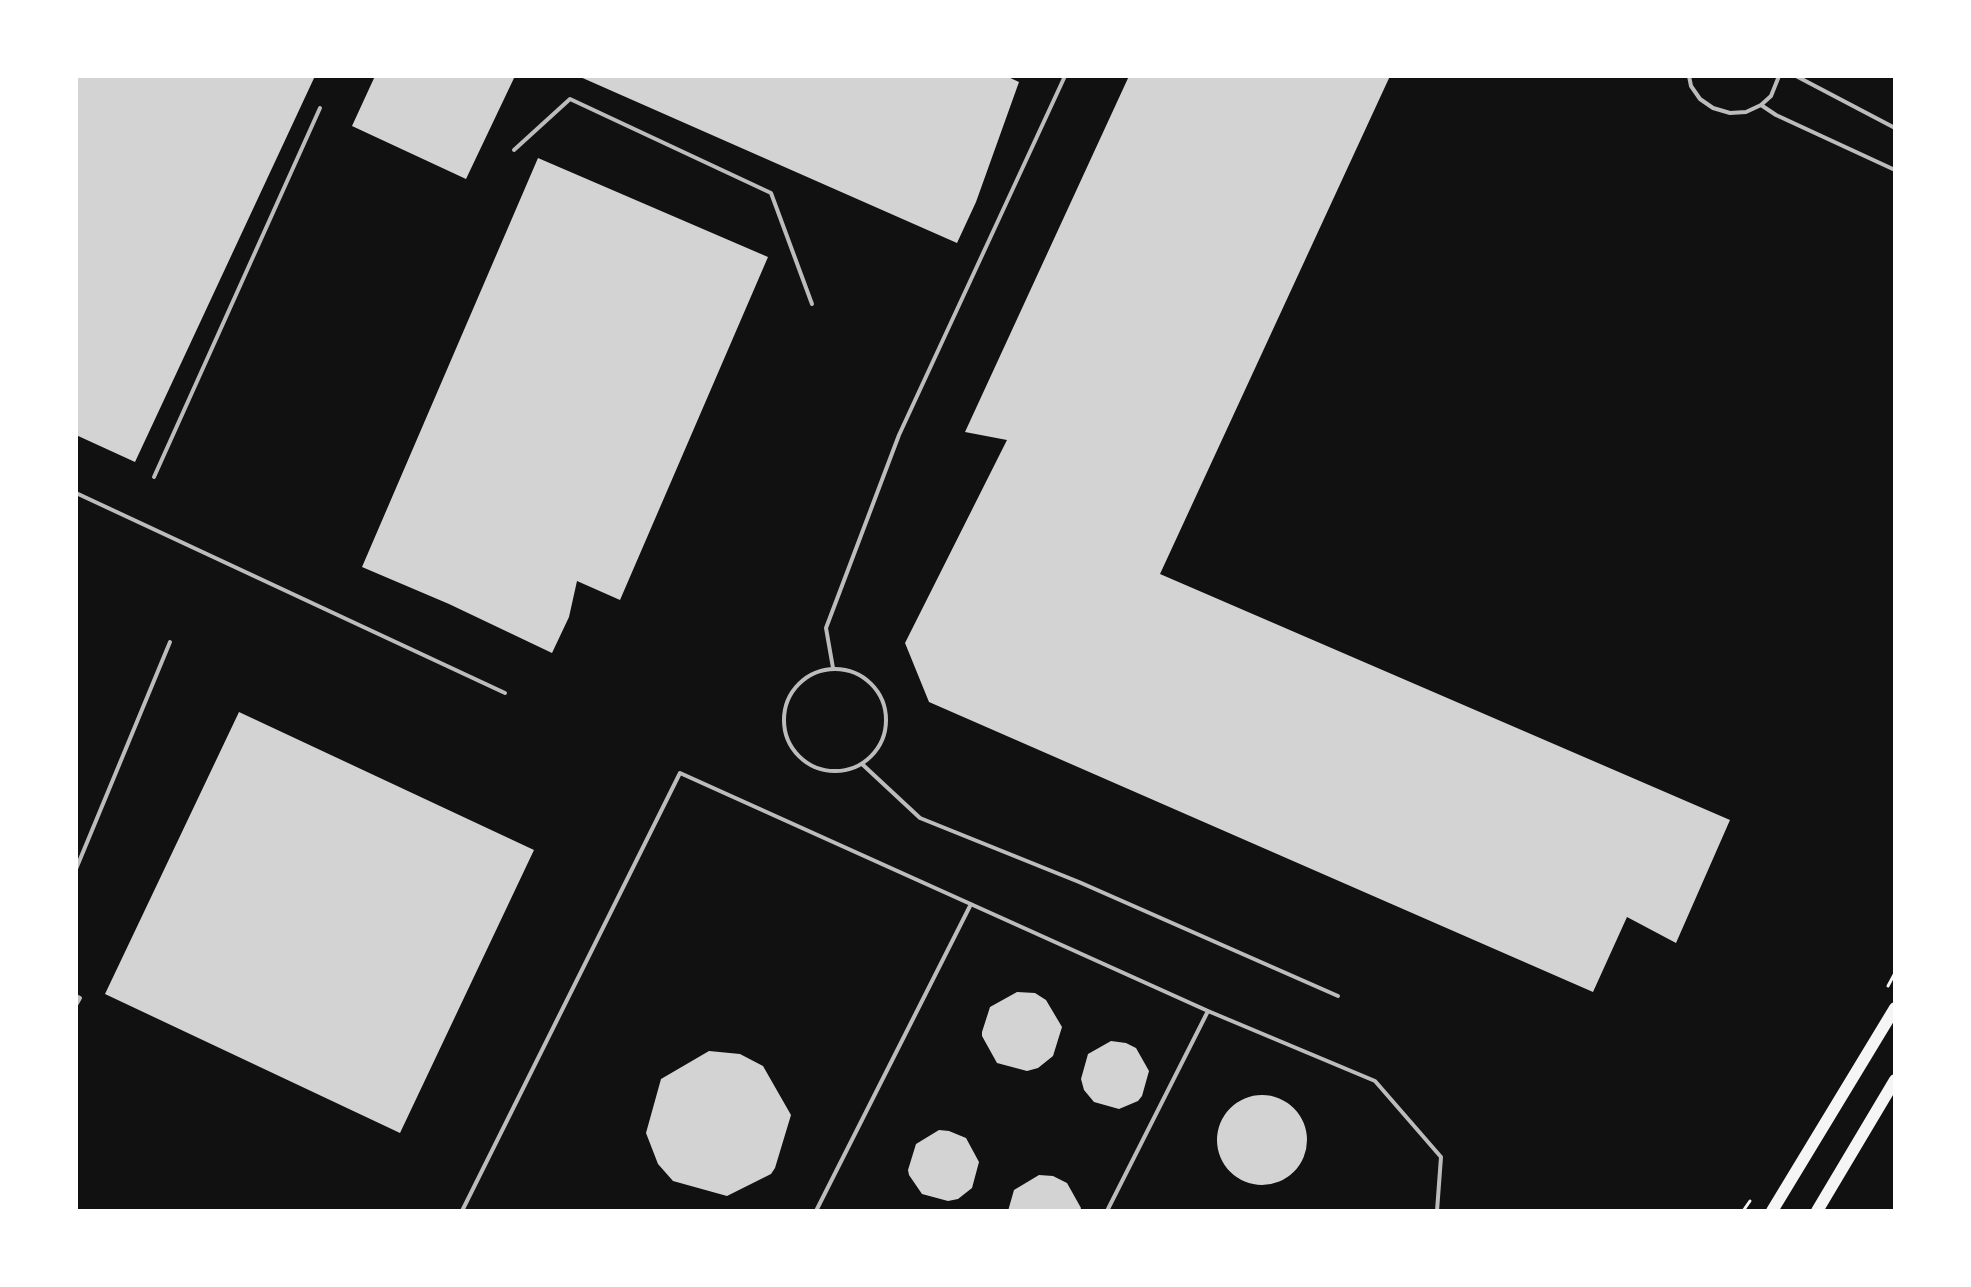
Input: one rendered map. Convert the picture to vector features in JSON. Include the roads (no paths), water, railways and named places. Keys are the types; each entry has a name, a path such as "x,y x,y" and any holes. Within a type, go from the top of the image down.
{"main road":[{"path":"1772,1211 1895,1008"},
{"path":"1817,1211 1895,1080"}],"lane":[{"path":"833,668 826,628 900,435 1065,76"},
{"path":"1690,76 1691,86 1700,99 1713,108 1730,113 1746,112 1761,105 1770,96 1779,76"},
{"path":"1796,76 1895,128"},
{"path":"514,150 570,99 771,193 812,304"},
{"path":"1761,105 1776,114 1895,170"},
{"path":"154,477 320,108"},
{"path":"76,494 505,693"},
{"path":"76,869 170,642"},
{"path":"833,668 856,672 871,682 883,699 887,716 887,728 876,753 862,764 847,771 829,772 804,762 791,747 785,732 785,708 795,686 816,672 833,668"},
{"path":"862,764 920,818 1079,882 1338,996"},
{"path":"462,1211 680,773 1208,1010 1375,1081 1441,1157 1437,1211"},
{"path":"816,1211 971,904"},
{"path":"76,996 80,998 76,1006"},
{"path":"1107,1211 1208,1010"}]}
